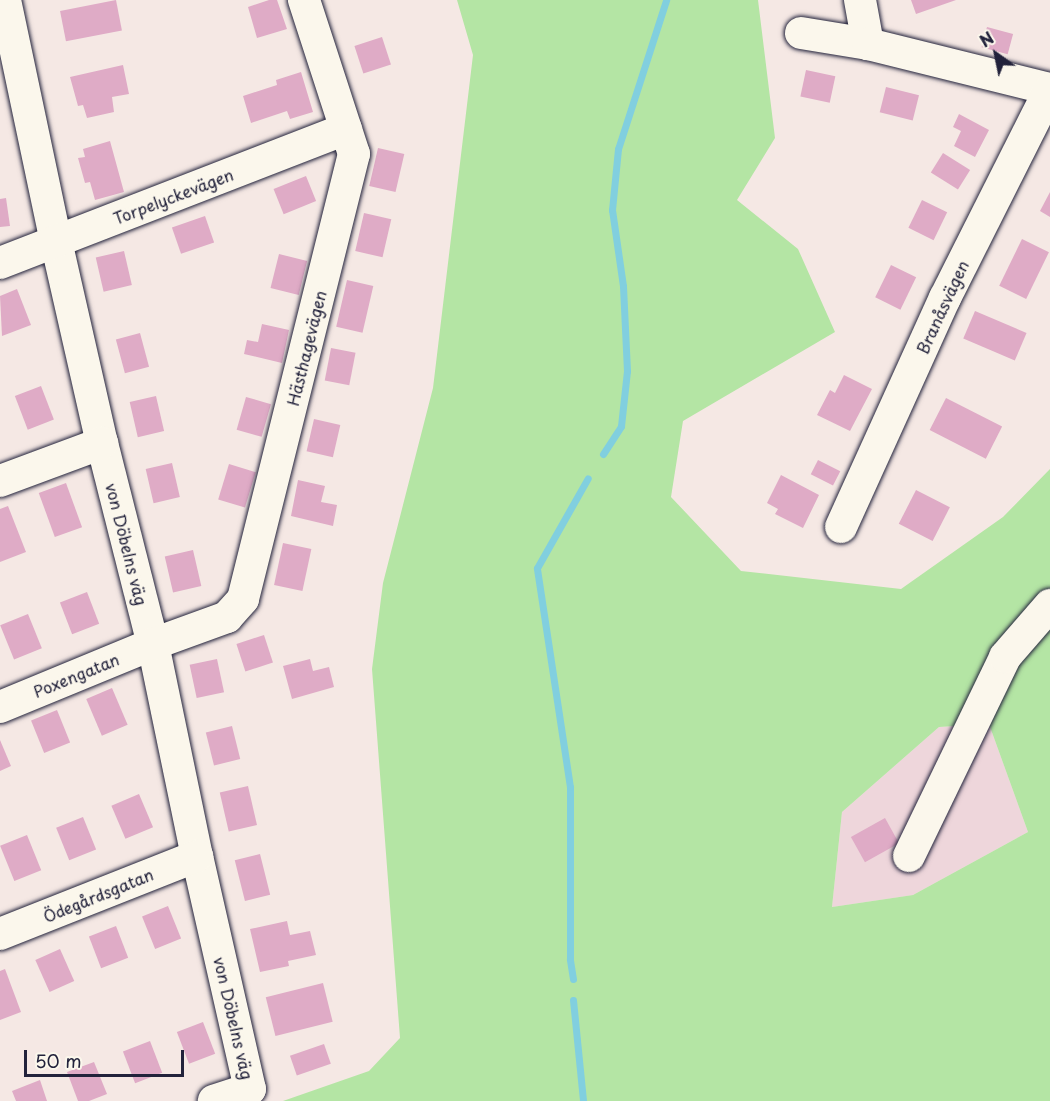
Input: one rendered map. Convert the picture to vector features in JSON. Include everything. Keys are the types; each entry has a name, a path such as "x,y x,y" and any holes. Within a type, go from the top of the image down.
{"street":[{"name":"von Döbelns väg","path":"5,0 56,241 102,444 153,644 196,856 250,1089 214,1101"},
{"name":"Hästhagevägen","path":"153,644 227,617 243,599 348,181 354,154 304,0"},
{"path":"860,0 868,44"},
{"path":"801,33 868,44 1050,89"},
{"name":"Branåsvägen","path":"841,527 945,298 1050,89"},
{"name":"Torpelyckevägen","path":"0,263 346,129"},
{"path":"0,481 102,444"},
{"path":"909,856 1005,657 1050,605"},
{"name":"Poxengatan","path":"0,706 153,644"},
{"name":"Ödegårdsgatan","path":"0,934 196,856"}],"shaded area":[{"path":"989,724 1028,832 913,895 832,907 842,812 939,727"}],"green space":[{"path":"457,0 758,0 775,138 737,200 798,249 835,332 683,421 671,497 741,571 901,589 1003,517 1050,469 1050,1101 283,1101 369,1071 400,1038 372,669 383,583 433,388 473,55","holes":["989,724 1028,832 913,895 832,907 842,812 939,727"]}],"building":[{"path":"116,0 122,30 66,41 60,11"},
{"path":"269,0 277,0 287,29 257,38 248,7"},
{"path":"911,0 956,0 916,14"},
{"path":"987,27 1013,34 1008,54 982,47"},
{"path":"382,37 391,65 363,74 354,46"},
{"path":"123,65 129,94 112,97 114,112 87,118 83,105 78,106 70,77"},
{"path":"806,70 835,76 830,103 800,96"},
{"path":"301,72 313,112 290,119 287,111 251,123 243,96 277,85 276,80"},
{"path":"886,87 919,95 913,120 880,112"},
{"path":"959,114 989,130 975,157 954,146 961,131 953,127"},
{"path":"110,141 124,192 95,200 90,182 85,183 78,158 85,157 83,149"},
{"path":"378,148 404,154 396,192 369,186"},
{"path":"943,153 970,170 958,189 931,173"},
{"path":"306,176 316,201 284,214 274,189"},
{"path":"1050,192 1050,217 1040,211"},
{"path":"6,198 10,226 0,227 0,199"},
{"path":"922,200 947,212 934,240 908,228"},
{"path":"364,213 391,219 383,257 355,251"},
{"path":"205,216 214,242 181,254 172,227"},
{"path":"1022,239 1049,252 1026,299 999,286"},
{"path":"124,251 132,285 104,292 96,258"},
{"path":"279,254 307,261 299,295 271,288"},
{"path":"891,265 916,277 900,310 875,297"},
{"path":"347,280 373,286 363,333 336,327"},
{"path":"17,289 31,325 2,336 0,296"},
{"path":"975,311 1027,333 1015,360 963,339"},
{"path":"262,324 289,330 282,363 244,354 247,340 258,342"},
{"path":"140,333 149,367 125,373 116,339"},
{"path":"331,348 356,353 349,385 325,380"},
{"path":"844,375 872,389 850,431 817,415 830,390 835,393"},
{"path":"41,386 54,420 28,430 15,396"},
{"path":"156,396 164,431 138,437 130,402"},
{"path":"246,397 271,404 262,437 237,430"},
{"path":"946,398 1002,427 986,459 930,430"},
{"path":"314,419 340,425 333,457 307,451"},
{"path":"818,460 840,471 833,486 811,474"},
{"path":"172,463 180,497 154,503 146,469"},
{"path":"229,464 256,472 245,508 218,499"},
{"path":"781,475 819,495 803,528 775,514 778,509 767,503"},
{"path":"298,480 325,486 321,502 337,505 333,526 291,516"},
{"path":"66,483 82,527 55,537 39,493"},
{"path":"916,490 950,507 933,541 899,524"},
{"path":"8,506 26,552 0,562 0,509"},
{"path":"283,543 311,549 302,591 274,585"},
{"path":"193,550 201,586 173,593 165,557"},
{"path":"87,592 99,624 72,634 60,602"},
{"path":"28,614 42,648 14,660 0,625"},
{"path":"264,635 273,663 245,672 236,644"},
{"path":"217,659 224,692 197,698 190,665"},
{"path":"310,659 313,671 329,667 334,687 292,699 283,666"},
{"path":"112,688 128,725 102,736 86,699"},
{"path":"57,710 70,742 44,753 31,720"},
{"path":"232,726 240,759 214,766 206,733"},
{"path":"0,740 11,766 0,771"},
{"path":"248,786 257,825 229,831 220,793"},
{"path":"139,794 153,827 125,839 111,806"},
{"path":"83,817 96,849 69,860 56,828"},
{"path":"885,818 899,843 865,862 851,837"},
{"path":"27,835 41,870 14,881 0,846"},
{"path":"260,854 270,895 245,901 235,860"},
{"path":"168,906 181,938 155,949 142,916"},
{"path":"287,921 290,935 310,931 316,955 288,961 289,966 260,972 250,929"},
{"path":"116,926 128,958 101,968 89,936"},
{"path":"60,949 74,981 50,992 35,960"},
{"path":"5,969 21,1012 0,1020 0,971"},
{"path":"323,983 333,1022 275,1036 266,997"},
{"path":"203,1022 215,1054 189,1064 177,1032"},
{"path":"150,1041 162,1073 135,1083 123,1051"},
{"path":"324,1044 331,1064 297,1076 290,1056"},
{"path":"94,1062 107,1094 89,1101 78,1101 67,1072"},
{"path":"40,1080 47,1101 16,1101 12,1091"}],"waterway":[{"path":"603,454 621,426 627,371 623,286 612,210 618,149 666,0"},
{"path":"573,979 570,959 570,787 537,568 588,478"},
{"path":"573,1000 583,1101"}]}
